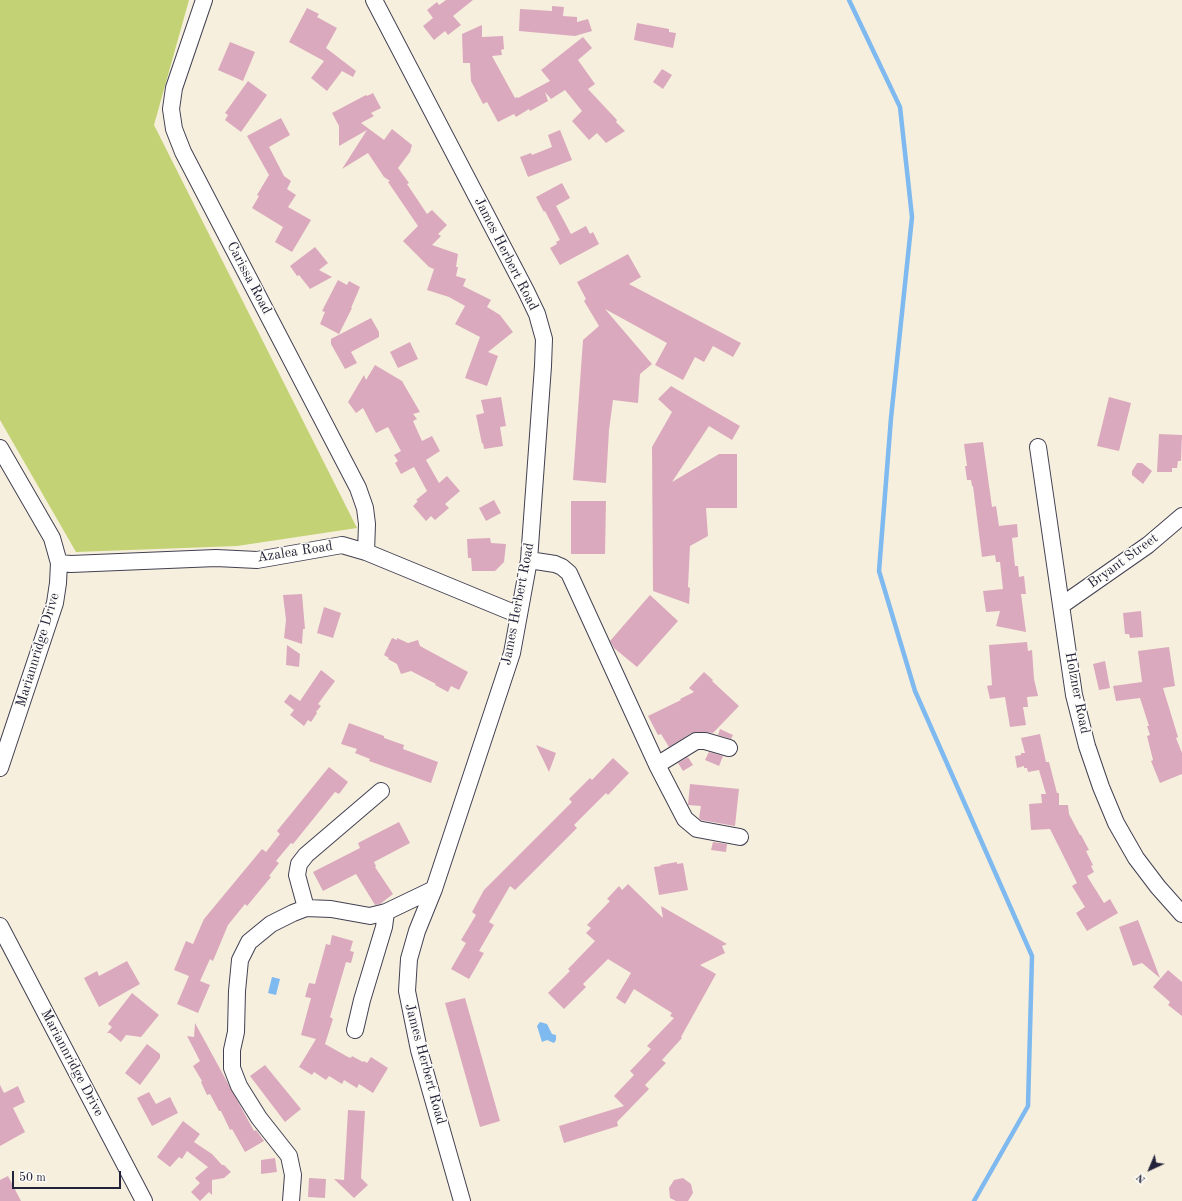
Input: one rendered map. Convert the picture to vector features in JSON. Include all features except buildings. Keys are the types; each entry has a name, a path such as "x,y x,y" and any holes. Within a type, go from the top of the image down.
{"street":[{"name":"Carissa Road","path":"204,0 174,88 171,109 174,129 183,152 358,488 365,508 368,524 366,552"},
{"name":"James Herbert Road","path":"374,0 526,291 537,314 544,339 529,560 512,653 434,889 417,931 409,959 407,991 420,1050 462,1201"},
{"name":"Holzner Road","path":"1038,447 1074,695 1087,746 1101,787 1116,823 1136,858 1158,887 1182,914"},
{"name":"Mariannridge Drive","path":"0,448 52,538 59,563 55,603 0,768"},
{"name":"Bryant Street","path":"1062,605 1148,545 1182,516"},
{"name":"Azalea Road","path":"59,563 71,564 216,558 257,560 342,545 366,552 519,615"},
{"path":"529,560 555,564 562,567 569,573 657,764 685,819 691,825 704,832 740,837"},
{"path":"657,764 696,741 705,741 729,748"},
{"path":"306,908 297,875 299,864 306,855 381,791"},
{"path":"291,1201 293,1175 289,1156 259,1118 239,1086 232,1068 232,1050 236,1032 237,991 240,960 249,942 271,924 306,908 332,909 370,916 386,912 434,889"},
{"path":"355,1030 362,1000 384,927 386,912"},
{"name":"Mariannridge Drive","path":"0,926 144,1201"}],"green space":[{"path":"0,0 189,0 154,125 357,528 237,546 76,552 0,420"}],"water":[{"path":"272,977 280,979 276,995 268,993"},
{"path":"540,1022 547,1024 552,1034 556,1035 556,1040 554,1043 547,1040 542,1042 537,1026"}],"waterway":[{"path":"849,0 900,107 912,217 891,418 879,571 915,691 1032,956 1028,1106 974,1201"}]}
